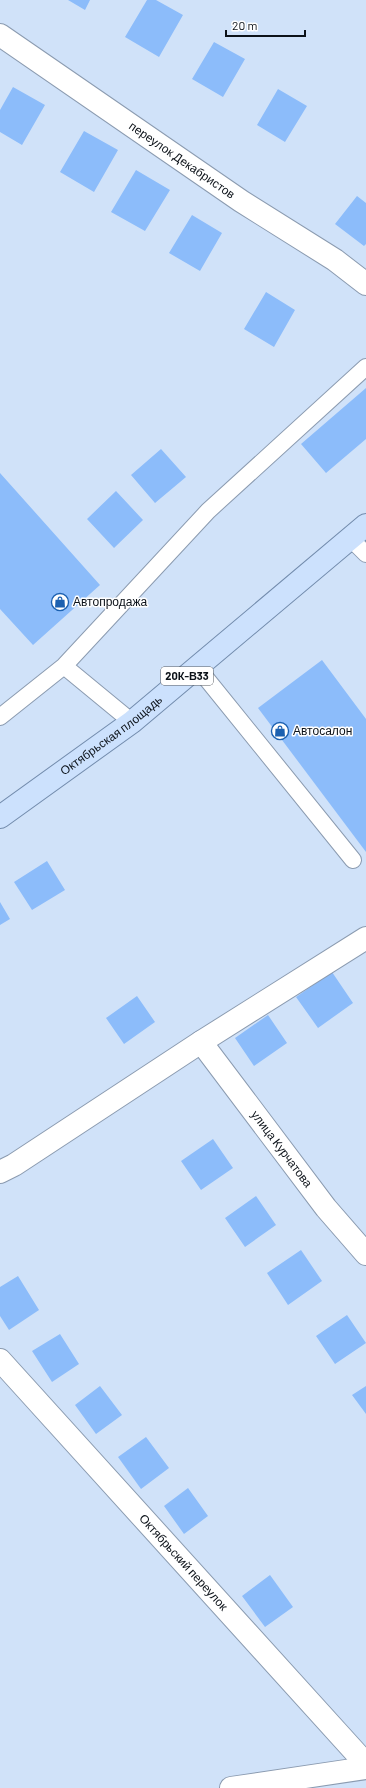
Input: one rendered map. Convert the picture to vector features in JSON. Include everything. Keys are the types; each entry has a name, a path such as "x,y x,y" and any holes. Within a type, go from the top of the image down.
{"main road":[{"name":"Октябрьская площадь","path":"0,817 132,722 358,532"}],"street":[{"name":"переулок Декабристов","path":"0,35 241,201 335,260 366,284"},
{"path":"0,1172 14,1165 201,1042 366,938"},
{"name":"улица Курчатова","path":"201,1042 326,1208 366,1254"},
{"name":"Октябрьский переулок","path":"0,1360 366,1764"},
{"path":"231,1788 366,1768"}],"lane":[{"path":"0,717 64,666 208,511 366,367"},
{"path":"358,532 366,554"},
{"path":"64,666 132,722"},
{"path":"197,667 353,860"}],"building":[{"path":"68,0 90,0 85,10"},
{"path":"147,0 156,0 183,15 159,57 125,37"},
{"path":"214,42 245,59 223,97 192,79"},
{"path":"13,87 45,105 22,145 0,132 0,110"},
{"path":"278,89 307,106 285,142 257,125"},
{"path":"84,131 118,150 94,192 60,172"},
{"path":"136,170 170,190 145,231 111,212"},
{"path":"357,196 366,203 366,244 364,246 335,224"},
{"path":"192,215 222,233 200,271 169,253"},
{"path":"266,292 295,310 274,347 244,329"},
{"path":"366,388 366,439 326,473 301,444"},
{"path":"161,449 186,477 155,503 131,475"},
{"path":"0,473 100,585 33,645 0,609"},
{"path":"116,491 143,520 114,548 87,519"},
{"path":"322,660 366,719 366,852 258,708"},
{"path":"47,861 65,890 32,910 14,882"},
{"path":"0,902 10,919 0,925"},
{"path":"332,972 353,1003 318,1028 296,997"},
{"path":"137,996 155,1022 124,1044 106,1018"},
{"path":"268,1015 287,1043 254,1066 235,1038"},
{"path":"213,1139 233,1168 201,1190 181,1161"},
{"path":"256,1196 276,1225 245,1247 225,1218"},
{"path":"301,1250 322,1281 288,1305 267,1273"},
{"path":"18,1276 39,1310 9,1330 0,1316 0,1287"},
{"path":"347,1315 366,1343 335,1364 316,1336"},
{"path":"60,1334 79,1364 52,1382 32,1351"},
{"path":"100,1386 122,1415 96,1434 75,1405"},
{"path":"366,1386 366,1414 352,1395"},
{"path":"146,1437 169,1468 141,1489 118,1457"},
{"path":"188,1488 208,1516 184,1534 164,1506"},
{"path":"270,1575 293,1607 265,1627 242,1596"}],"place":[{"name":"Автопродажа","path":"60,602"},
{"name":"Автосалон","path":"280,731"}]}
